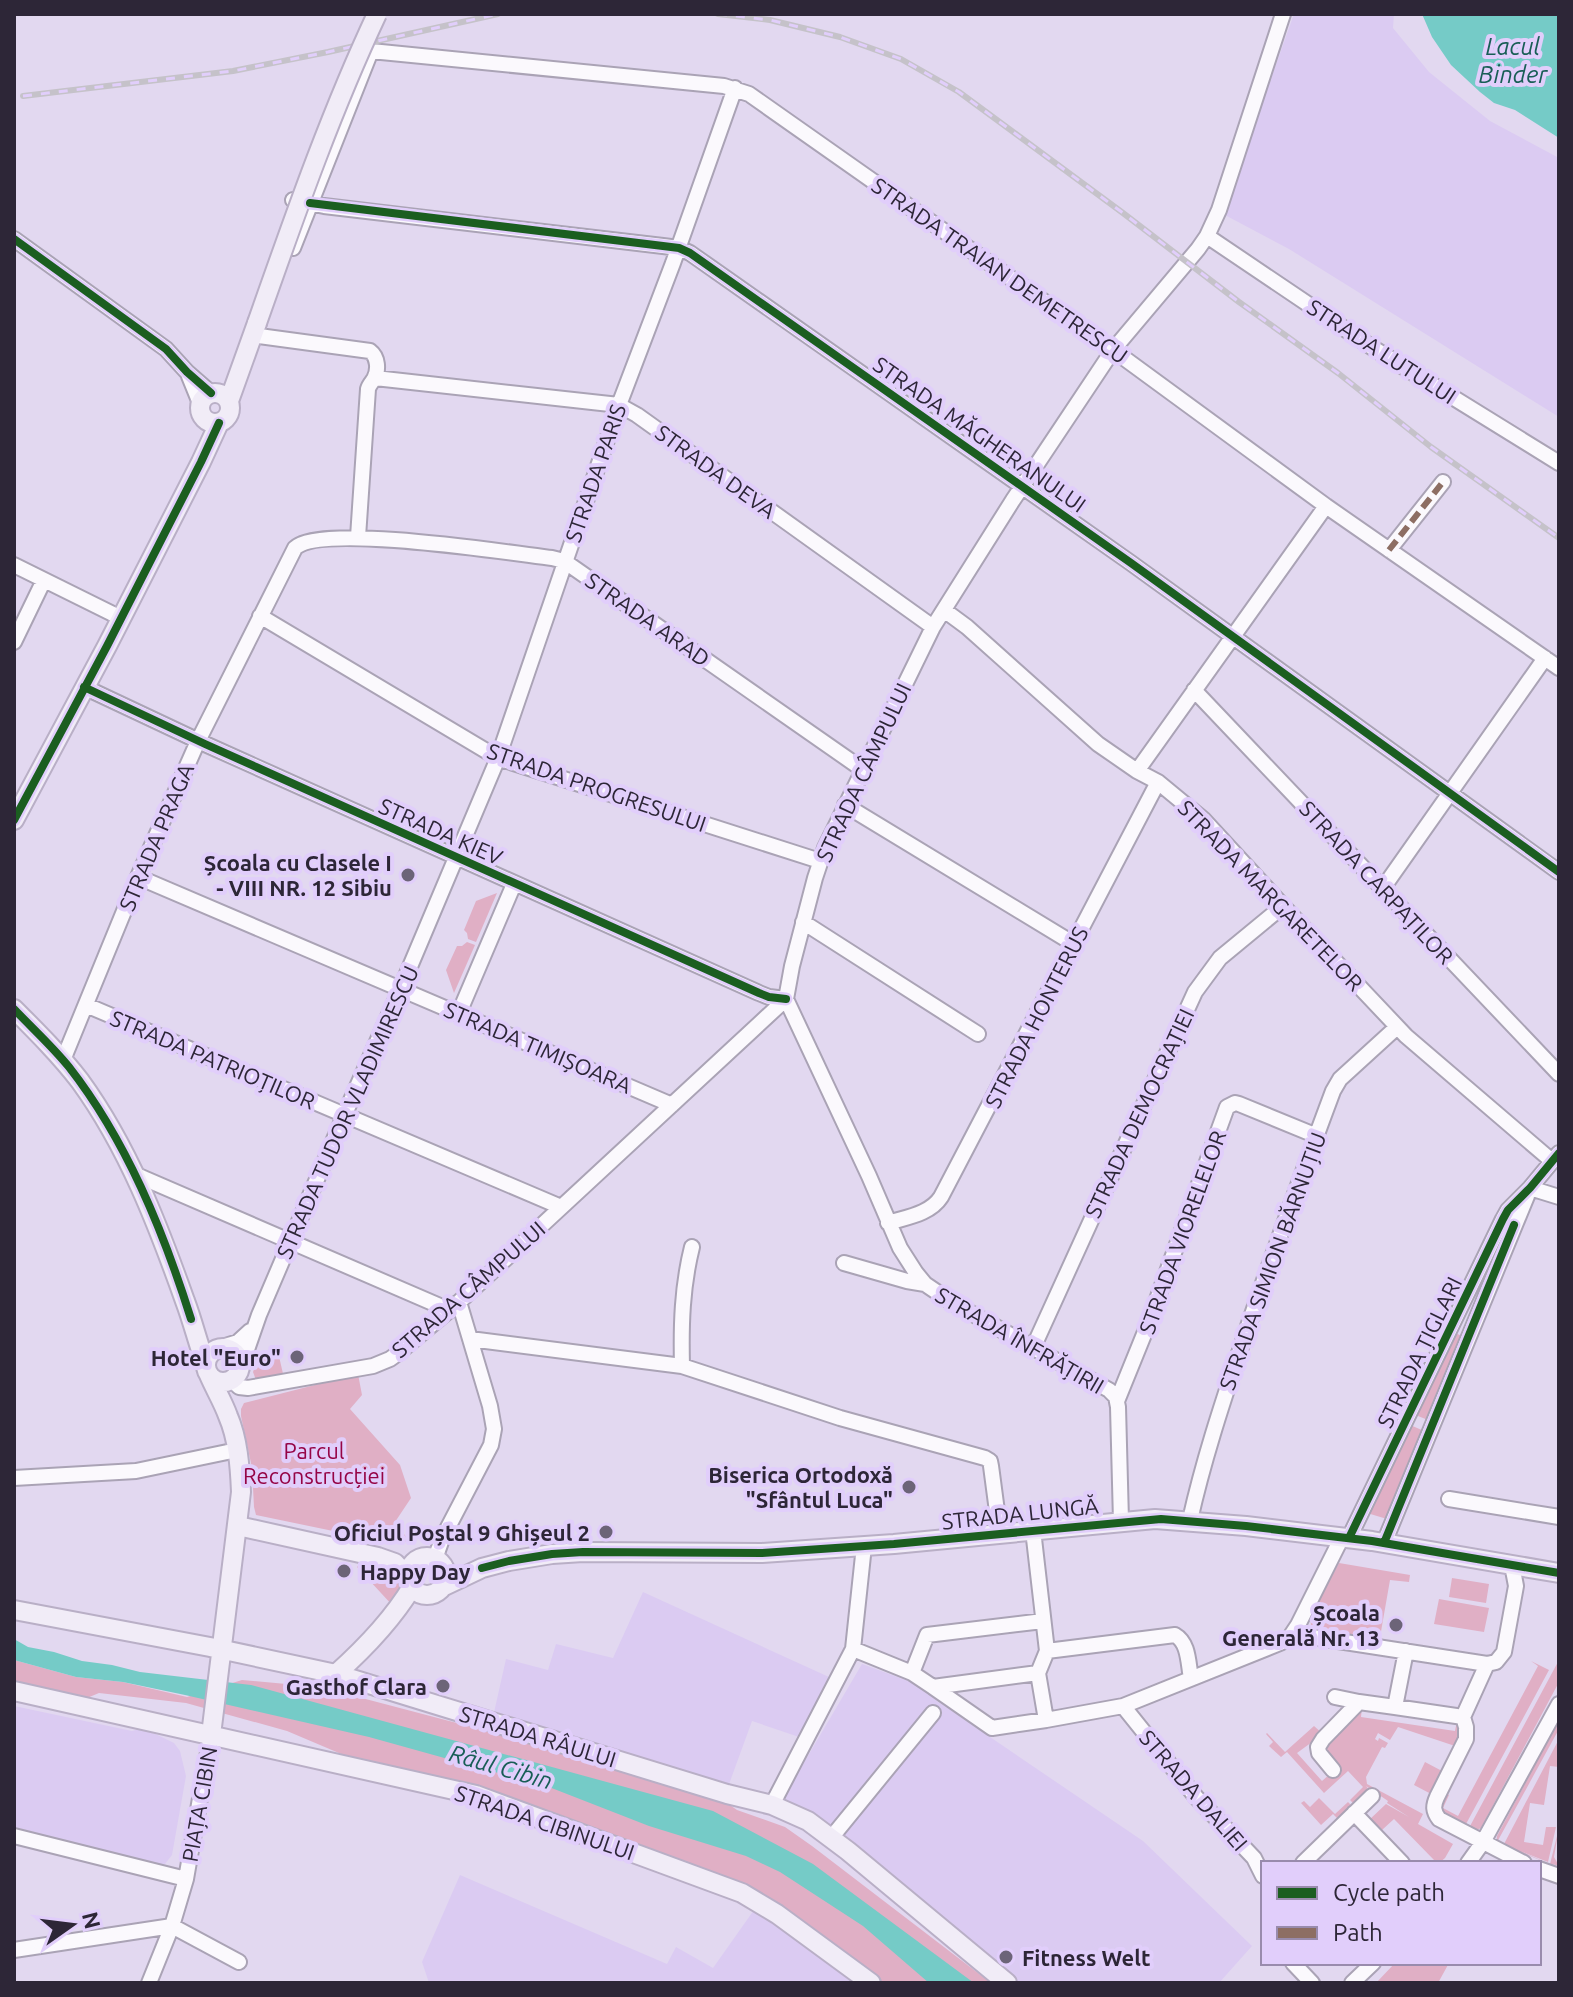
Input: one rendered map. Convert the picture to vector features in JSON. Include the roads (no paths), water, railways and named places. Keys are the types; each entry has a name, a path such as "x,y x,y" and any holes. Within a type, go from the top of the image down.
{"main road":[{"path":"14,820 201,462 214,405 237,375 253,338 308,179 377,14"},
{"path":"14,1009 82,1084 134,1174 163,1241 191,1319 213,1359 229,1418"},
{"path":"213,1359 231,1349 238,1355 229,1418"},
{"path":"213,1359 218,1382 235,1375"},
{"name":"PIAȚA CIBIN","path":"212,1730 241,1492 237,1450 229,1418"},
{"name":"STRADA LUNGĂ","path":"397,1611 482,1568 552,1554 762,1553 1155,1519 1345,1537 1559,1573"},
{"path":"238,1526 395,1563 410,1582 422,1594 438,1591 446,1574 439,1562 426,1557 410,1567 410,1582"},
{"name":"STRADA LUNGĂ","path":"439,1562 482,1568"},
{"name":"STRADA LUNGĂ","path":"336,1674 397,1611 410,1582"},
{"name":"STRADA RÂULUI","path":"14,1610 222,1657 336,1674 727,1794 772,1805 808,1821 831,1838 1007,1983"},
{"name":"STRADA CIBINULUI","path":"14,1691 190,1730 212,1730 476,1795 742,1893 777,1914 871,1983"}],"street":[{"name":"STRADA CÂMPULUI","path":"235,1375 244,1388 353,1370 381,1363 397,1354 454,1306 786,999 820,861 933,627 1113,350 1207,236 1219,210 1283,14"},
{"path":"371,51 253,338 248,329 293,200 350,53 371,51"},
{"name":"STRADA TRAIAN DEMETRESCU","path":"371,51 735,88 757,98 1113,350 1326,506 1559,668"},
{"name":"STRADA PARIS","path":"457,858 498,758 619,405 735,88"},
{"name":"STRADA MĂGHERANULUI","path":"293,200 679,248 701,260 1131,563 1559,872"},
{"name":"STRADA LUTULUI","path":"1207,236 1373,348 1559,463"},
{"path":"17,246 166,349 214,405"},
{"path":"253,338 373,352 377,360 375,378 368,389 358,537"},
{"name":"STRADA DEVA","path":"375,378 619,405 933,627"},
{"path":"1389,550 1443,482"},
{"path":"1137,771 1326,506"},
{"name":"STRADA ARAD","path":"358,537 564,561 862,769"},
{"name":"STRADA PRAGA","path":"63,1060 198,741 297,545 316,539 358,537"},
{"path":"14,565 121,618"},
{"path":"14,642 44,580"},
{"name":"STRADA MARGARETELOR","path":"944,610 995,651 1098,744 1158,782 1204,820 1397,1027 1556,1157"},
{"name":"STRADA PROGRESULUI","path":"260,616 498,758 820,861"},
{"path":"1383,888 1545,658"},
{"name":"STRADA KIEV","path":"84,687 759,993 786,999"},
{"name":"STRADA CARPAȚILOR","path":"1194,690 1559,1074"},
{"name":"STRADA HONTERUS","path":"888,1223 929,1210 938,1202 1158,782"},
{"path":"845,805 1074,944"},
{"name":"STRADA TUDOR VLADIMIRESCU","path":"235,1375 457,858"},
{"name":"STRADA TIMIȘOARA","path":"138,877 672,1105"},
{"path":"459,1013 514,884"},
{"name":"STRADA DEMOCRAȚIEI","path":"1033,1348 1195,992 1220,958 1283,906"},
{"path":"803,922 978,1034"},
{"name":"STRADA ÎNFRĂȚIRII","path":"786,999 900,1248 925,1284 1113,1394 1117,1401 1121,1521"},
{"name":"STRADA PATRIOȚILOR","path":"86,1005 561,1207"},
{"name":"STRADA SIMION BĂRNUȚIU","path":"1190,1520 1221,1407 1336,1083 1397,1027"},
{"name":"STRADA VIORELELOR","path":"1117,1401 1227,1107 1239,1104 1317,1136"},
{"name":"STRADA ȚIGLARI","path":"1293,1634 1345,1537 1503,1219 1556,1157"},
{"path":"134,1174 290,1241 454,1306 470,1339 490,1406 493,1437 488,1454 442,1539 439,1562"},
{"path":"1530,1188 1559,1197"},
{"name":"STRADA ȚIGLARI","path":"1384,1543 1530,1188"},
{"path":"682,1366 681,1315 692,1247"},
{"path":"844,1263 925,1284"},
{"path":"213,1359 243,1339 257,1321"},
{"path":"470,1339 682,1366 840,1418 985,1458 991,1466 1000,1534"},
{"path":"14,1478 136,1471 237,1450"},
{"path":"1456,1500 1559,1517"},
{"path":"1033,1530 1047,1651 1038,1673 1046,1720"},
{"path":"772,1805 853,1649 864,1546"},
{"path":"853,1649 912,1673 992,1728 1123,1706 1280,1643 1293,1634 1487,1664 1496,1662 1504,1652 1516,1586 1512,1565"},
{"path":"912,1673 927,1635 1043,1621"},
{"path":"1047,1651 1175,1635 1183,1640 1191,1678"},
{"path":"1395,1707 1406,1651"},
{"path":"1487,1664 1463,1717 1466,1739 1437,1797 1434,1811 1439,1819 1520,1861"},
{"path":"933,1687 1038,1673"},
{"path":"1335,1697 1463,1717"},
{"path":"1333,1770 1319,1753 1318,1747 1359,1702"},
{"name":"STRADA DALIEI","path":"1123,1706 1179,1777 1254,1858 1261,1872"},
{"path":"1469,1861 1559,1706"},
{"path":"831,1838 933,1713"},
{"name":"PIAȚA CIBIN","path":"14,1836 186,1879 212,1730"},
{"path":"1305,1861 1372,1796"},
{"path":"1354,1813 1395,1861"},
{"path":"149,1983 172,1926 186,1879"},
{"path":"14,1950 172,1926 239,1962"},
{"path":"1295,1965 1312,1983"},
{"path":"1352,1983 1364,1966"}],"water":[{"name":"Lacul Binder","path":"1422,14 1559,14 1559,138 1515,110 1494,103 1480,92 1451,65 1432,37"},
{"name":"Râul Cibin","path":"14,1639 28,1647 82,1661 140,1672 251,1685 713,1811 813,1864 974,1983 929,1983 863,1926 780,1872 746,1856 649,1826 549,1787 369,1737 123,1682 76,1677 14,1660"}],"railway":[{"path":"23,96 233,71 498,14"},
{"path":"718,14 770,20 840,37 901,59 959,92 1338,373 1431,447 1559,538"}],"place":[{"name":"Școala cu Clasele I - VIII NR. 12 Sibiu","path":"408,875"},
{"name":"Hotel \"Euro\"","path":"297,1357"},
{"name":"Biserica Ortodoxă \"Sfântul Luca\"","path":"909,1487"},
{"name":"Oficiul Poștal 9 Ghișeul 2","path":"606,1532"},
{"name":"Happy Day","path":"344,1571"},
{"name":"Școala Generală Nr. 13","path":"1396,1625"},
{"name":"Gasthof Clara","path":"443,1686"},
{"name":"Fitness Welt","path":"1006,1957"}],"park label":[{"name":"Parcul Reconstrucției","path":"314,1462"}]}
